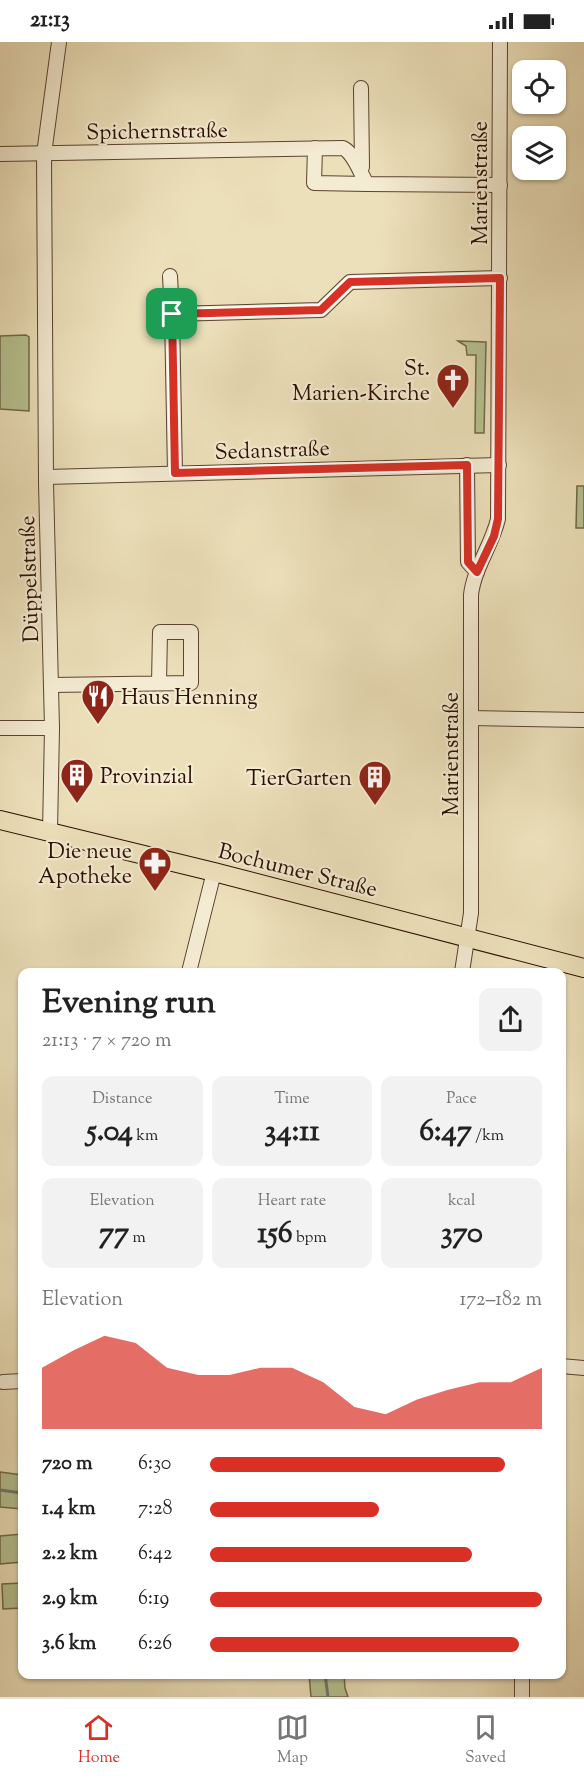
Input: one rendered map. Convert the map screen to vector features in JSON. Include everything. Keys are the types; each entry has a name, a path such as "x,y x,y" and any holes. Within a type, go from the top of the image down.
{"main road":[{"name":"Bochumer Straße","path":"0,820 214,872 584,968"}],"street":[{"name":"Düppelstraße","path":"50,831 52,728 46,477 44,154 59,42"},
{"name":"Marienstraße","path":"463,968 471,914 471,595 477,572 494,536 498,519 500,42"},
{"path":"361,88 365,180"},
{"path":"315,148 314,183 365,180 500,185"},
{"name":"Spichernstraße","path":"0,154 344,148 349,150 365,180"},
{"path":"170,276 175,473"},
{"path":"172,314 321,310 350,282 500,278"},
{"path":"467,465 468,562 477,572"},
{"name":"Sedanstraße","path":"46,477 499,465"},
{"path":"51,685 159,683"},
{"path":"471,718 584,720"},
{"path":"0,728 52,728"},
{"path":"190,968 214,872"},
{"path":"566,1366 584,1368"},
{"path":"3,1382 18,1381"},
{"path":"522,1679 522,1697"}],"green space":[{"path":"26,335 29,337 29,411 0,409 0,336"},
{"path":"458,341 486,342 484,433 475,433 476,355 467,355 466,346"},
{"path":"577,486 584,486 584,528 576,528"},
{"path":"0,1472 18,1474 18,1509 0,1507"},
{"path":"18,1534 18,1562 0,1564 0,1536"},
{"path":"18,1583 18,1608 3,1609 2,1584"},
{"path":"309,1679 344,1679 348,1697 311,1697"}],"waterway":[{"path":"0,1490 18,1492"},
{"path":"326,1679 328,1697"}],"place":[{"name":"St. Marien-Kirche","path":"453,409"},
{"name":"Haus Henning","path":"98,725"},
{"name":"Provinzial","path":"77,804"},
{"name":"TierGarten","path":"375,806"},
{"name":"Die neue Apotheke","path":"155,892"}],"route":[{"path":"500,278 498,519 494,536 477,572 468,562 467,465 175,473 172,314 321,310 350,282 500,278"}]}
